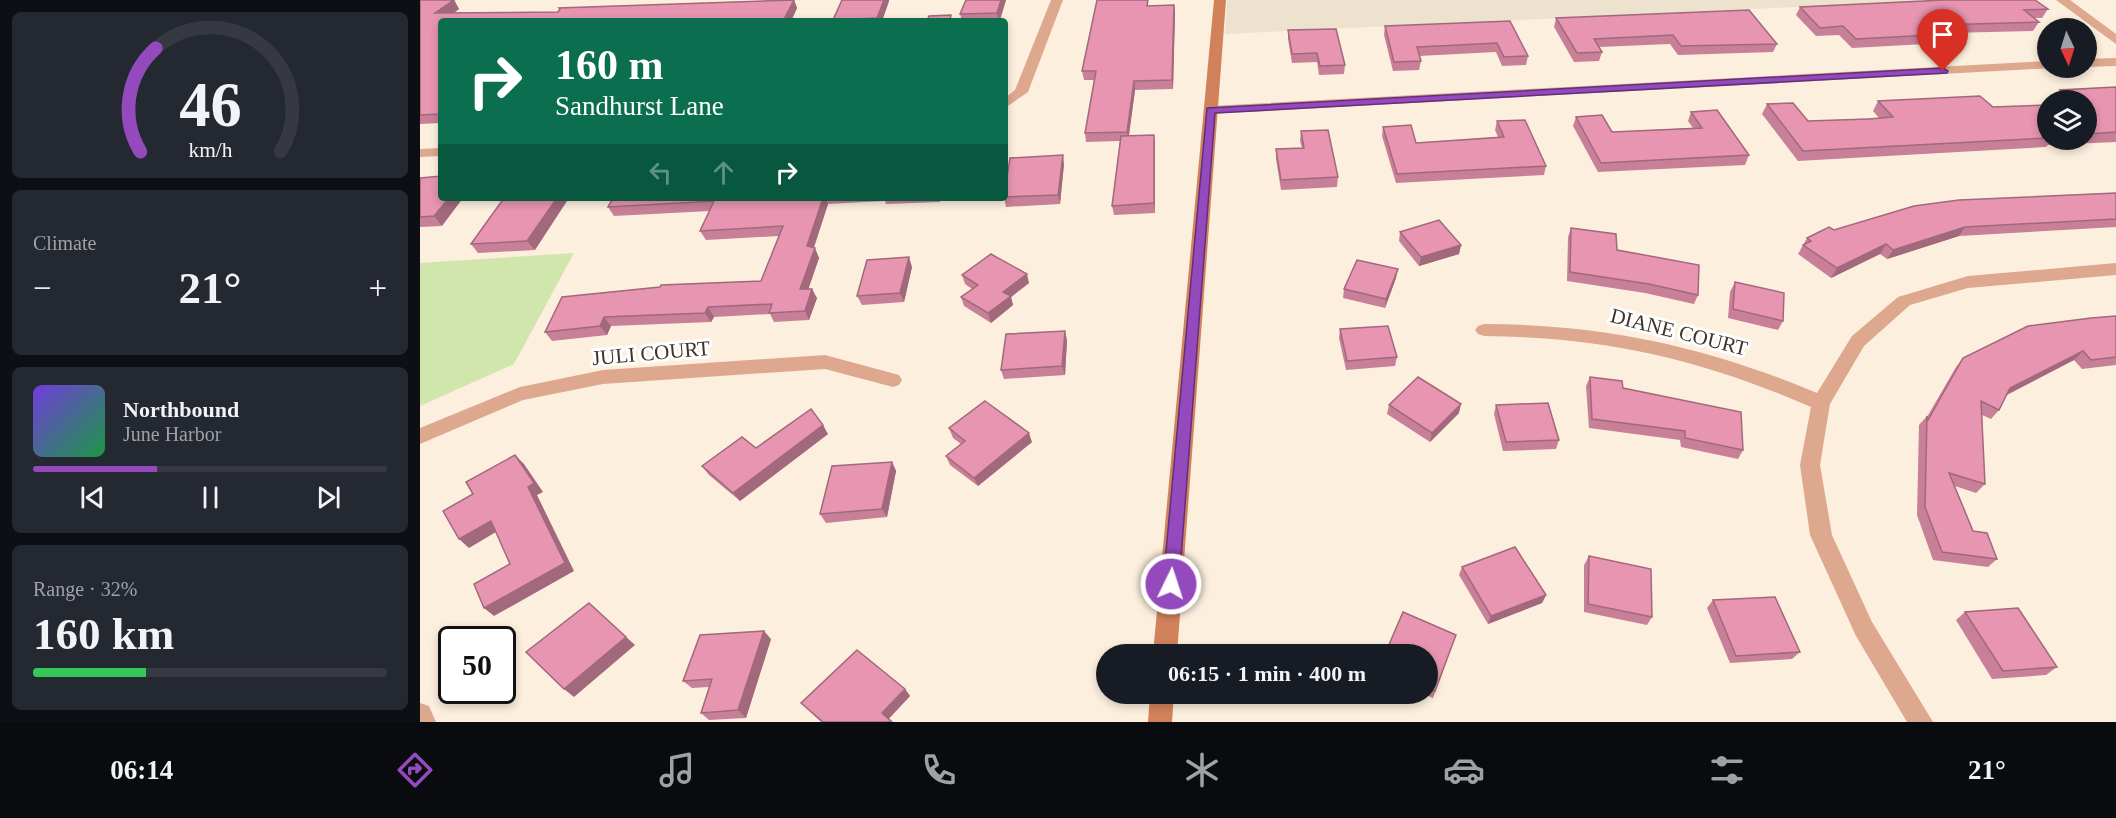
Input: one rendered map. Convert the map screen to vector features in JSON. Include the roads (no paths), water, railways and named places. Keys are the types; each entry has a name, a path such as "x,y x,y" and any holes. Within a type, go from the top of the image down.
{"main road":[{"path":"1166,644 1220,0"},
{"path":"1160,722 1161,704"}],"street":[{"path":"1008,102 1021,92 1057,0"},
{"path":"2062,0 2116,40"},
{"path":"2097,63 2116,62"},
{"path":"1210,110 2037,66"},
{"path":"420,153 438,152"},
{"path":"1921,722 1864,629 1821,535 1810,465 1821,403 1858,341 1904,302 1968,282 2116,269"},
{"name":"DIANE COURT","path":"1484,330 1566,331 1650,344 1707,359 1769,380 1821,403"},
{"name":"JULI COURT","path":"420,436 520,394 603,377 825,362 893,380"},
{"path":"420,715 424,722"}]}
